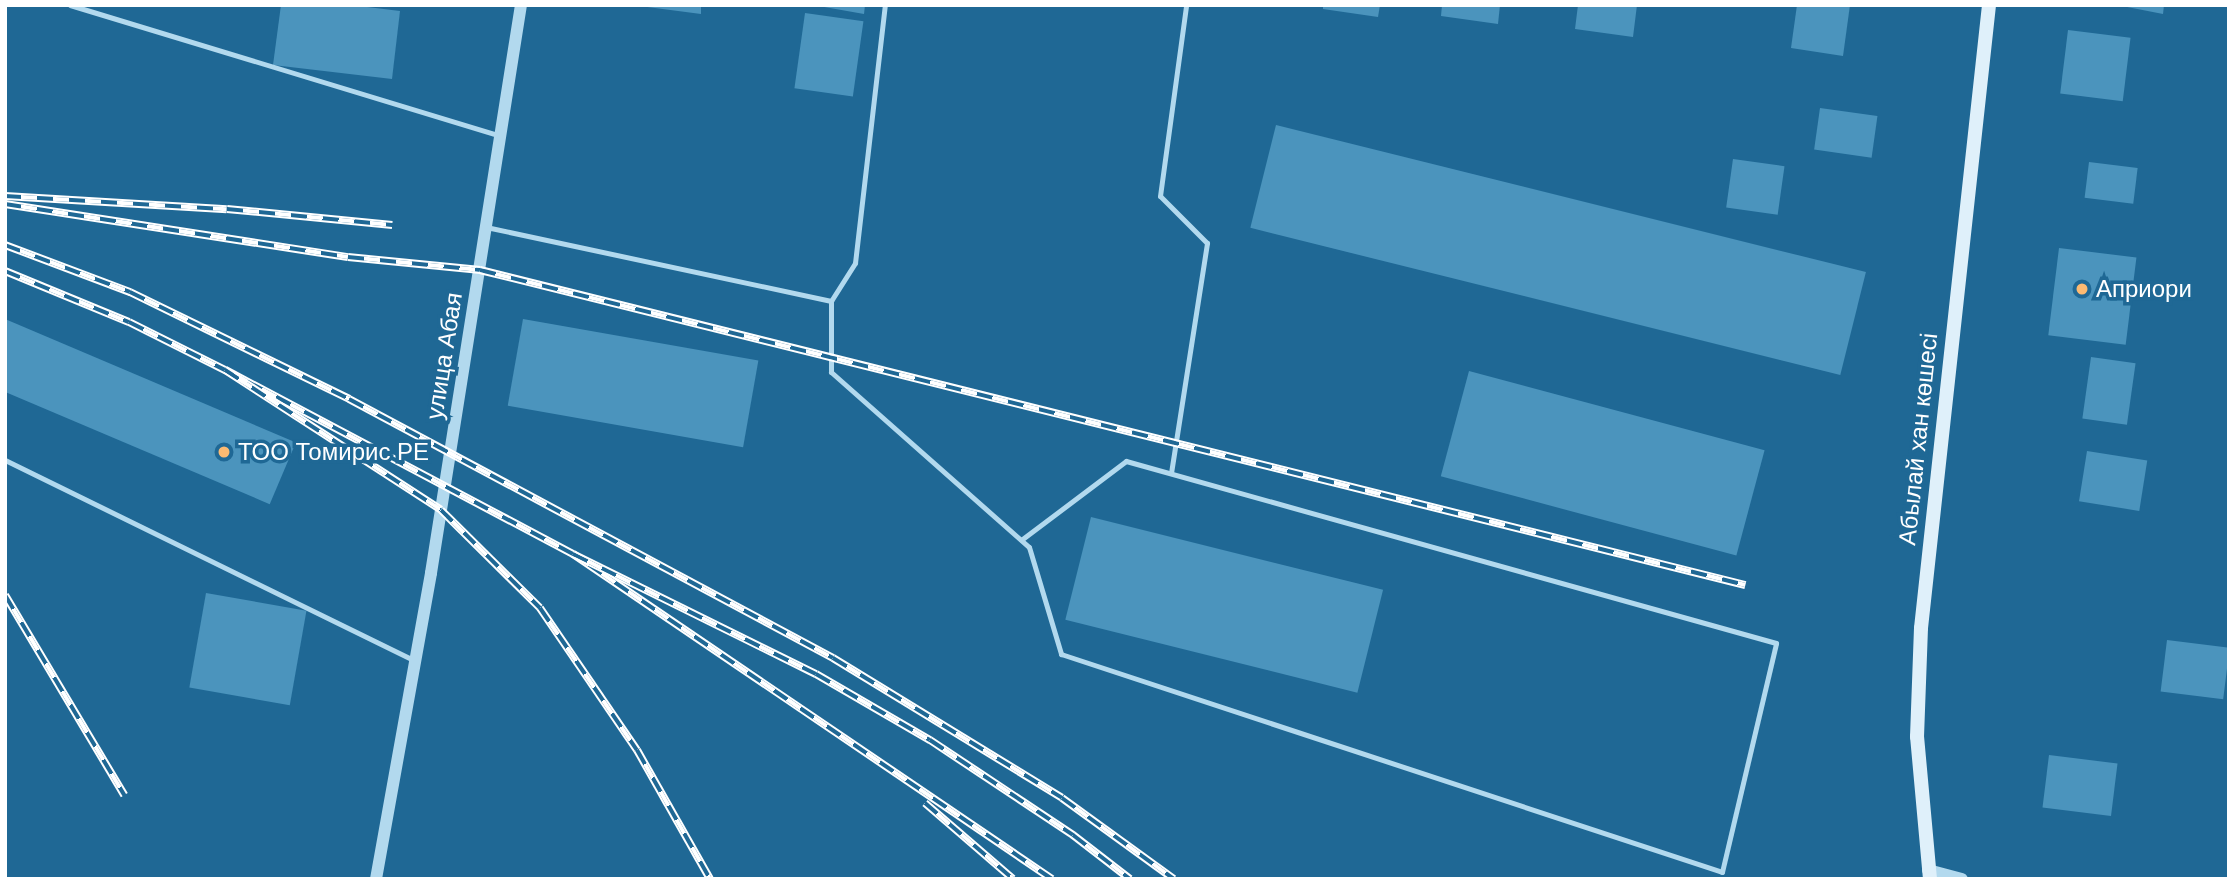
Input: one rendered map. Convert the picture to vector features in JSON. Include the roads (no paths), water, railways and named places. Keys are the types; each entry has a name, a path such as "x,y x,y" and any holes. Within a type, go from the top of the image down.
{"main road":[{"name":"Абылай хан көшесі","path":"1929,874 1917,737 1921,628 1989,5"}],"street":[{"name":"улица Абая","path":"376,879 415,661 521,5"},
{"path":"1929,874 1962,879"}],"lane":[{"path":"71,5 501,136"},
{"path":"885,5 855,263 831,301 831,372 1021,540 1029,547 1061,654 1722,872 1776,643 1125,461 1021,540"},
{"path":"1171,473 1207,243 1160,196 1186,5"},
{"path":"486,227 831,301"},
{"path":"5,460 415,661"}],"railway":[{"path":"5,196 227,209 392,225"},
{"path":"5,204 348,257 480,270 1745,585"},
{"path":"5,245 130,292 349,399 833,658 1062,798 1174,879"},
{"path":"5,271 129,322 225,370"},
{"path":"573,554 225,370 441,510 540,608 637,750 710,879"},
{"path":"1052,879 573,554 816,674 930,740 1073,835 1130,879"},
{"path":"5,595 124,795"},
{"path":"925,803 1013,879"}],"place":[{"name":"Априори","path":"2082,289"},
{"name":"ТОО Томирис РЕ","path":"224,452"}]}
